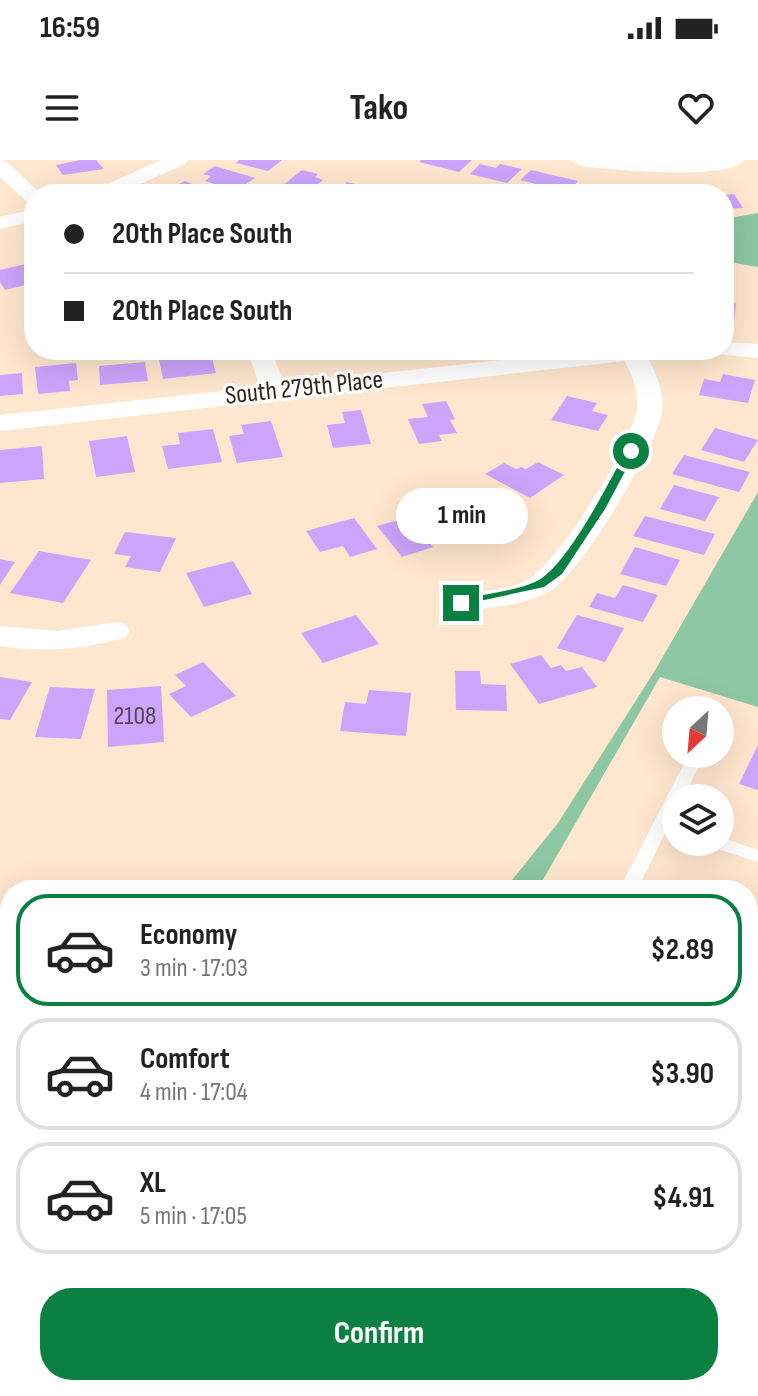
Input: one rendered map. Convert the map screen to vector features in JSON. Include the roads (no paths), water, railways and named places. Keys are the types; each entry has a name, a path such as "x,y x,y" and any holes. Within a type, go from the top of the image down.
{"street":[{"path":"124,184 178,160"},
{"path":"580,160 666,168 735,160"},
{"path":"0,166 24,189"},
{"path":"0,223 24,217"},
{"path":"734,350 758,351"},
{"path":"263,360 274,391"},
{"name":"South 279th Place","path":"0,423 562,360"},
{"path":"461,603 540,585 558,571 574,549 648,418 651,401 646,360"},
{"path":"0,636 39,643 74,642 115,631"}],"lane":[{"path":"634,880 662,837"},
{"path":"734,848 758,856"}]}
